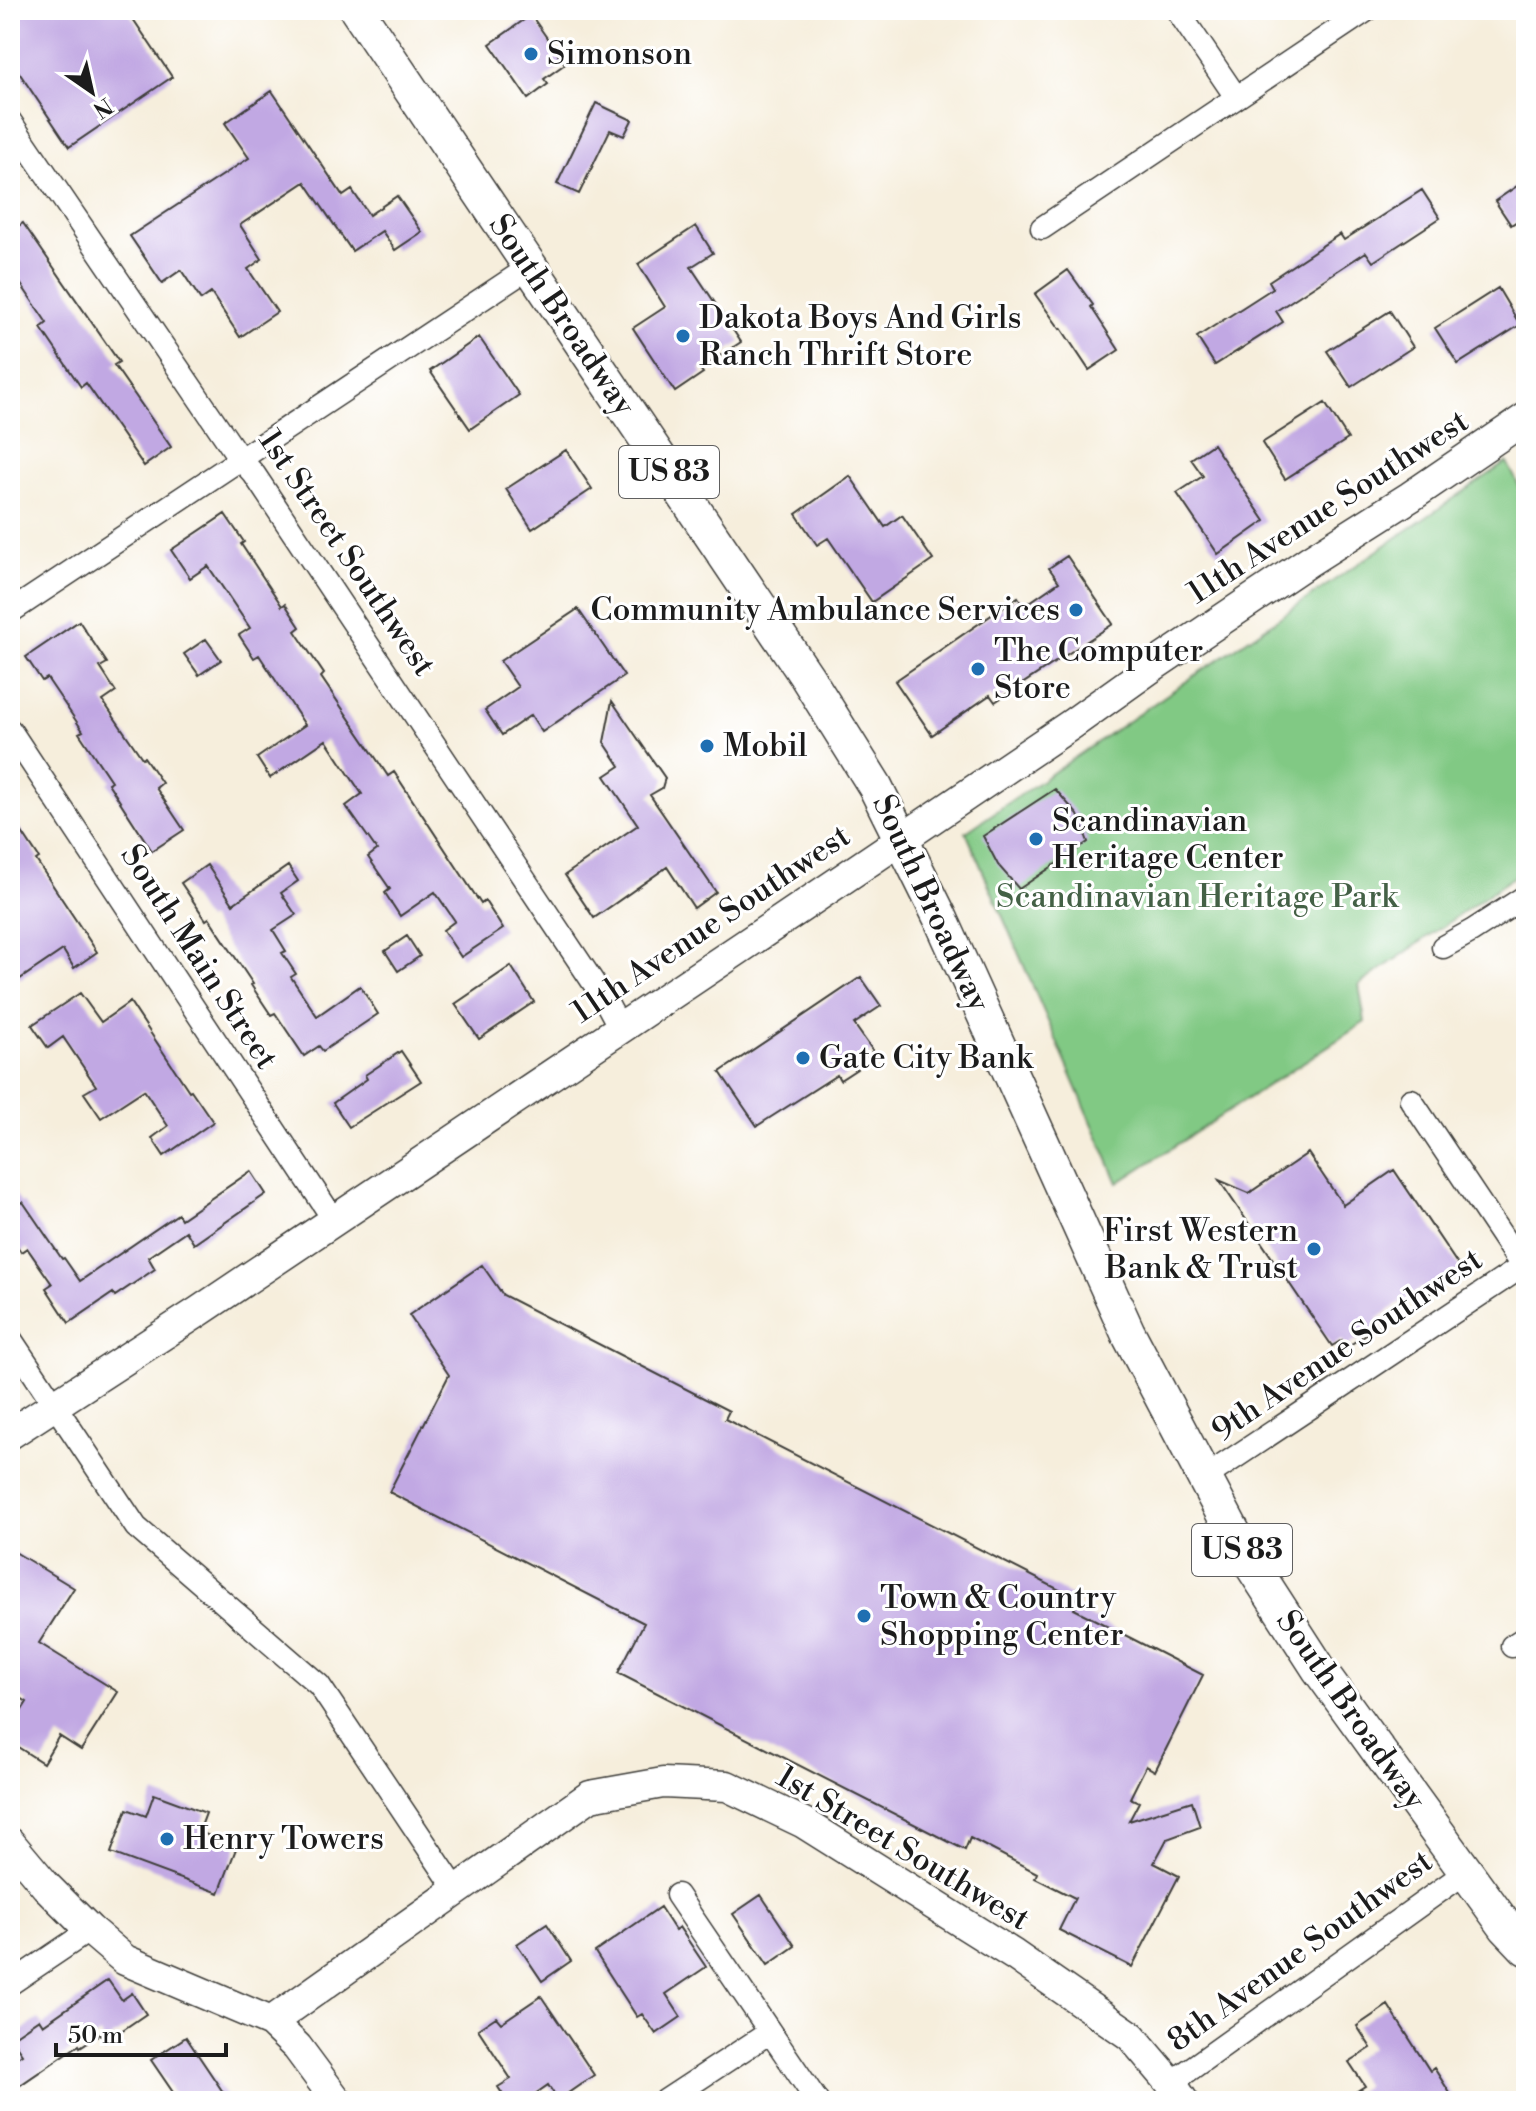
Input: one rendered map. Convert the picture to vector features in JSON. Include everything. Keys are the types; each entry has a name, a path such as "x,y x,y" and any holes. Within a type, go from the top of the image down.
{"main road":[{"name":"South Broadway","path":"357,10 827,708 875,786 940,917 1128,1333 1244,1553 1319,1669 1506,1927 1526,1948"}],"street":[{"path":"1177,10 1236,97"},
{"path":"1042,228 1367,10"},
{"name":"1st Street Southwest","path":"10,121 240,459 254,474 597,987 620,1028"},
{"path":"10,612 530,267"},
{"name":"11th Avenue Southwest","path":"10,1434 334,1220 1194,638 1526,418"},
{"name":"South Main Street","path":"10,730 334,1220"},
{"path":"1443,947 1526,896"},
{"path":"1411,1100 1525,1268"},
{"name":"9th Avenue Southwest","path":"1204,1478 1525,1268"},
{"path":"10,1338 136,1527 319,1685 457,1891"},
{"name":"1st Street Southwest","path":"271,2022 590,1796 663,1783 727,1786 804,1823 1014,1955 1131,2036 1177,2092"},
{"path":"10,1843 46,1886 125,1960 271,2022 297,2047 337,2101"},
{"name":"8th Avenue Southwest","path":"1177,2092 1466,1872"},
{"path":"677,1895 817,2101"},
{"path":"10,1984 90,1930"},
{"path":"665,2101 770,2032"}],"green space":[{"name":"Scandinavian Heritage Park","path":"1507,462 1526,500 1526,868 1359,985 1365,1022 1118,1183 966,832"}],"building":[{"path":"10,10 127,10 172,77 69,147 10,59"},
{"path":"531,15 565,64 544,79 548,84 528,99 490,44"},
{"path":"272,91 343,196 352,190 369,215 397,196 422,232 395,250 382,231 352,251 305,182 240,225 262,259 248,269 277,312 240,337 211,293 201,300 181,270 162,283 130,236 249,158 225,123"},
{"path":"596,103 632,120 624,136 610,130 579,194 557,184"},
{"path":"1526,180 1526,215 1511,225 1495,201"},
{"path":"1422,190 1440,218 1373,262 1366,252 1276,311 1283,322 1215,365 1197,337 1273,288 1269,281 1340,234 1344,240"},
{"path":"23,223 119,362 114,365 171,447 144,466 86,383 81,387 41,328 47,323 10,268 10,232"},
{"path":"696,226 713,253 691,267 741,342 700,369 703,373 675,392 633,328 665,307 638,264"},
{"path":"1068,270 1119,350 1089,370 1035,294"},
{"path":"1498,288 1520,325 1458,364 1435,328"},
{"path":"1390,311 1413,347 1351,387 1327,351"},
{"path":"479,337 519,395 470,429 430,371"},
{"path":"1325,403 1348,439 1285,479 1262,443"},
{"path":"1213,444 1265,521 1218,554 1177,493 1203,476 1191,459"},
{"path":"566,450 592,489 532,529 506,489"},
{"path":"850,476 885,527 902,515 933,560 872,602 828,538 817,545 796,514"},
{"path":"225,514 282,606 285,604 300,627 295,631 324,674 321,677 388,776 394,772 481,904 485,901 503,929 461,957 443,930 455,921 435,892 400,916 385,893 390,889 368,857 377,850 346,806 362,794 326,740 270,778 257,758 305,725 259,655 254,658 239,635 250,628 208,566 190,578 171,550"},
{"name":"The Computer Store","path":"1067,556 1113,624 995,702 990,695 932,735 895,681 1018,597 1024,606 1059,582 1049,568"},
{"path":"578,609 624,676 542,732 531,715 502,735 485,710 518,687 500,661"},
{"path":"79,621 107,663 100,667 116,692 103,701 162,783 156,788 184,830 152,851 79,733 83,731 47,678 42,681 26,657"},
{"path":"206,639 221,660 199,675 184,654"},
{"path":"612,701 665,778 662,788 650,795 716,892 694,908 667,867 594,918 565,875 638,825 605,776 620,766 604,742"},
{"name":"Scandinavian Heritage Center","path":"1055,789 1078,815 1088,842 1019,889 998,865 983,836"},
{"path":"10,814 39,858 36,860 97,952 74,968 63,950 20,979 10,963"},
{"path":"207,865 233,904 288,866 298,881 281,893 296,915 273,930 286,951 282,953 296,974 291,977 317,1016 360,986 378,1014 323,1051 319,1046 304,1056 275,1013 271,1015 209,918 206,920 181,883"},
{"path":"407,936 420,956 398,971 385,951"},
{"path":"511,966 534,1002 479,1039 455,1004"},
{"name":"Gate City Bank","path":"861,977 881,1006 854,1024 873,1051 854,1064 857,1069 840,1080 837,1075 757,1126 720,1072"},
{"path":"80,993 101,1022 130,1002 213,1122 164,1156 152,1138 168,1126 144,1090 101,1118 84,1093 96,1086 63,1037 48,1048 32,1025"},
{"path":"401,1051 421,1081 349,1127 333,1103 367,1079 365,1075"},
{"path":"1308,1153 1343,1205 1394,1170 1462,1271 1427,1295 1422,1288 1377,1319 1381,1324 1347,1347 1342,1340 1332,1346 1219,1180 1249,1193"},
{"path":"251,1171 266,1194 194,1244 186,1231 148,1257 155,1269 69,1323 46,1288 52,1284 27,1248 21,1252 10,1235 10,1187 80,1281 178,1214 181,1219"},
{"name":"Town & Country Shopping Center","path":"482,1265 503,1295 729,1411 725,1419 1079,1600 1074,1609 1203,1675 1155,1771 1146,1766 1130,1798 1139,1802 1129,1821 1192,1801 1200,1827 1167,1839 1154,1863 1179,1876 1132,1967 1059,1930 1075,1898 1035,1878 1037,1873 970,1838 965,1850 618,1673 644,1623 389,1492 449,1375 409,1315"},
{"path":"10,1549 74,1588 39,1643 118,1692 81,1750 59,1736 43,1763 10,1742 10,1729 27,1702 10,1691"},
{"name":"Henry Towers","path":"154,1794 206,1813 199,1832 237,1846 219,1893 111,1853 127,1809 146,1816"},
{"path":"761,1895 795,1946 768,1965 733,1914"},
{"path":"660,1907 675,1930 679,1927 706,1967 666,1994 681,2017 656,2034 642,2014 637,2017 595,1952"},
{"path":"547,1924 571,1961 542,1981 517,1944"},
{"path":"108,1980 122,2000 132,1993 146,2014 105,2042 100,2034 79,2045 10,2092 10,2062 22,2054 11,2038 39,2019 43,2025"},
{"path":"541,1996 594,2075 558,2100 548,2085 525,2101 507,2101 498,2087 511,2079 478,2029 496,2017 501,2023"},
{"path":"1388,2005 1430,2071 1434,2068 1455,2101 1341,2101 1365,2086 1349,2062 1371,2048 1357,2026"},
{"path":"186,2037 229,2101 179,2101 151,2060"}],"place":[{"name":"Simonson","path":"531,54"},
{"name":"Dakota Boys And Girls Ranch Thrift Store","path":"683,336"},
{"name":"Community Ambulance Services","path":"1076,610"},
{"name":"The Computer Store","path":"978,669"},
{"name":"Mobil","path":"707,746"},
{"name":"Scandinavian Heritage Center","path":"1036,839"},
{"name":"Gate City Bank","path":"803,1058"},
{"name":"First Western Bank & Trust","path":"1314,1249"},
{"name":"Town & Country Shopping Center","path":"864,1616"},
{"name":"Henry Towers","path":"167,1839"}]}
